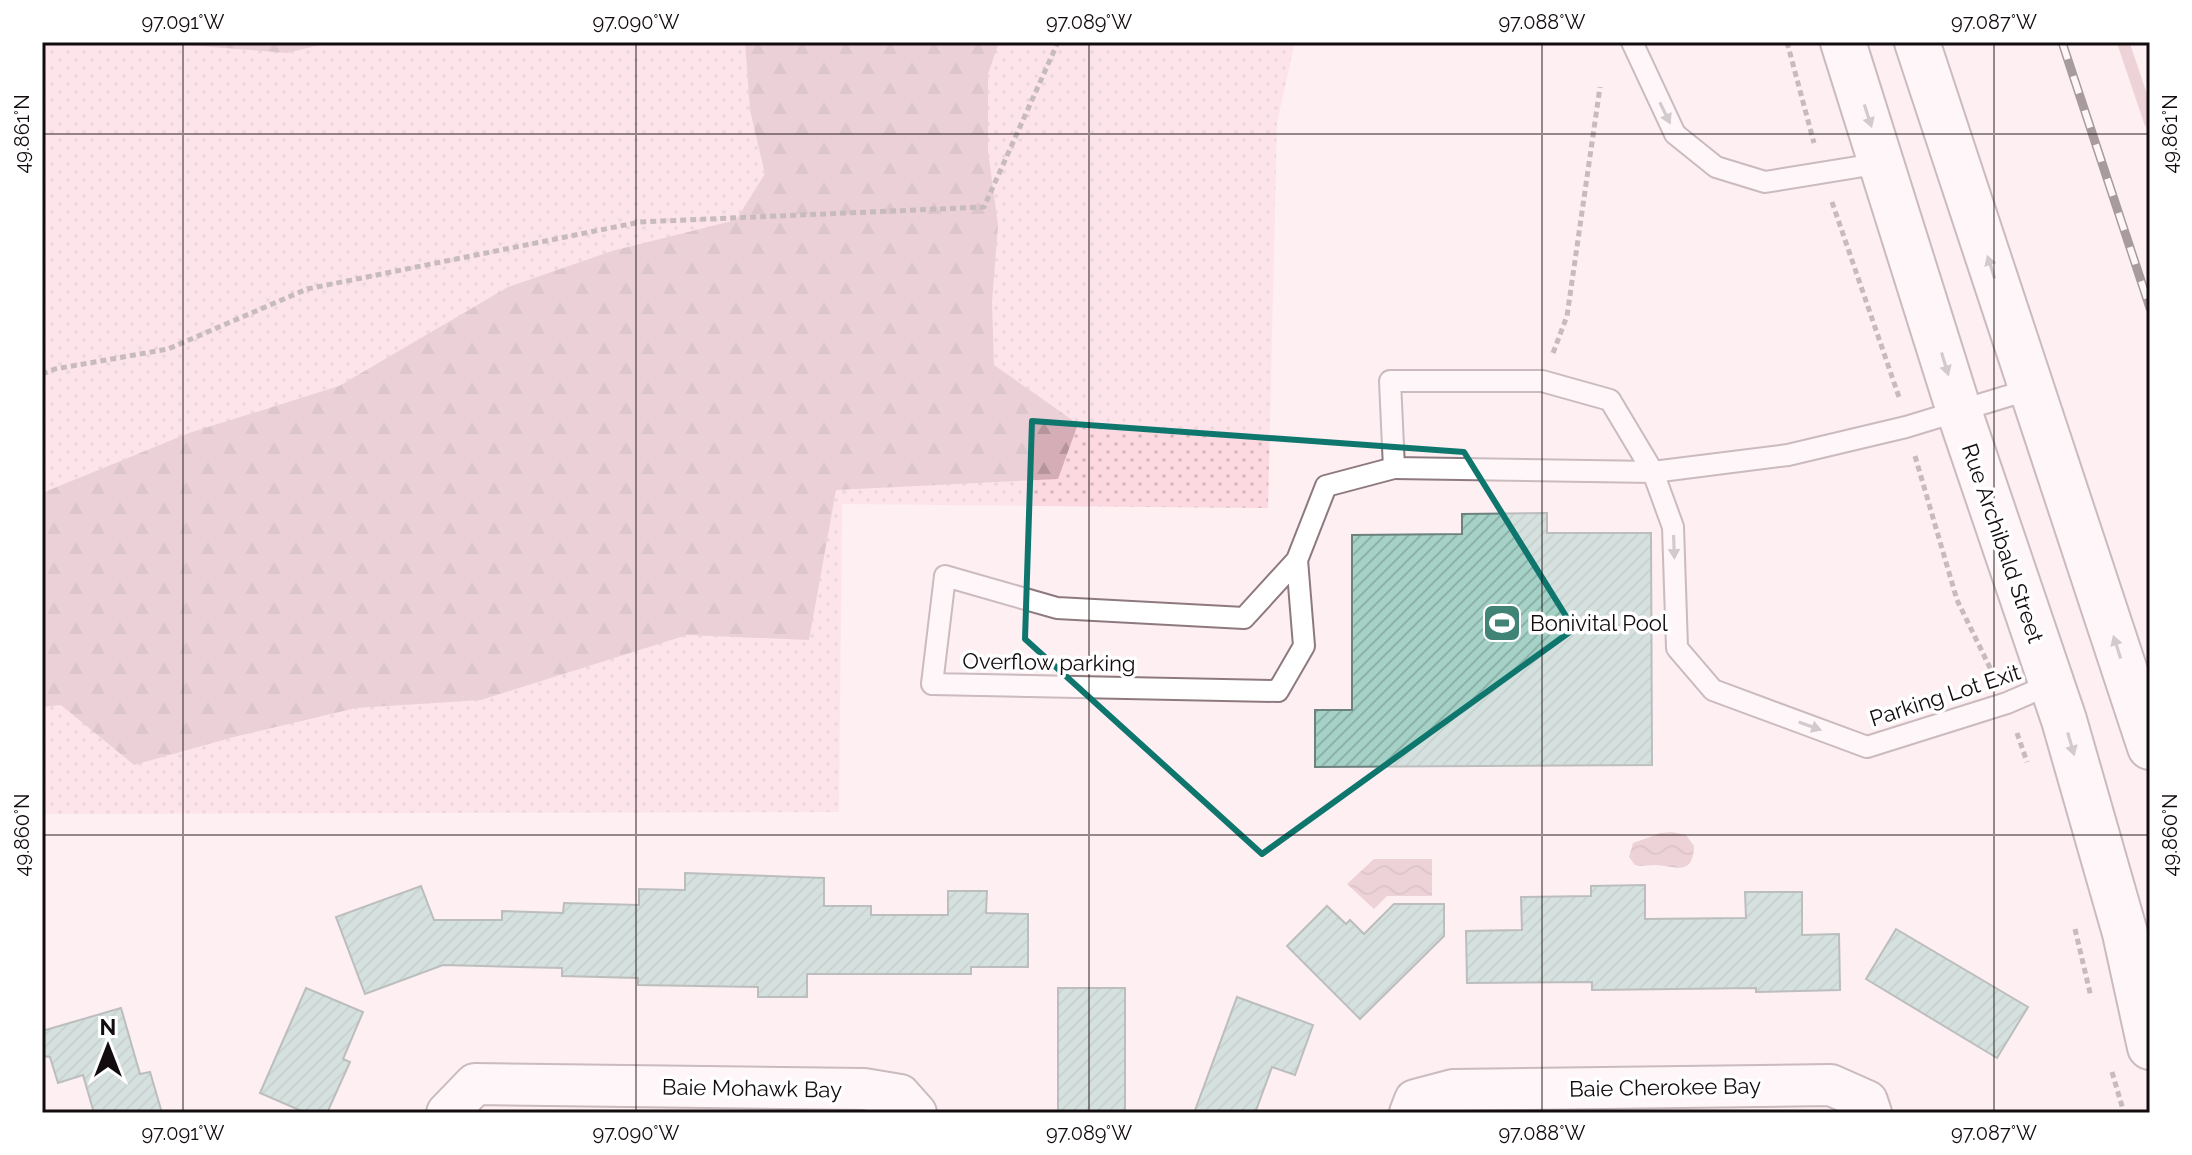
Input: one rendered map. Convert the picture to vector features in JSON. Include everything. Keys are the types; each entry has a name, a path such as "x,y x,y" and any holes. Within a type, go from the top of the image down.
{"main road":[{"name":"Rue Archibald Street","path":"1843,42 1959,411 2064,720 2125,933 2150,1047"},
{"path":"1917,42 2150,747"}],"street":[{"name":"Baie Mohawk Bay","path":"447,1113 475,1084 864,1089 900,1095 916,1113"},
{"name":"Baie Cherokee Bay","path":"1410,1113 1415,1100 1453,1090 1831,1085 1867,1101 1871,1113"}],"lane":[{"path":"1632,42 1675,134 1716,167 1765,182 1882,163"},
{"name":"Parking Lot Exit","path":"1394,468 1390,381 1542,381 1610,400 1653,472 1673,527 1677,648 1713,690 1867,747 2007,703 2051,684"},
{"path":"1394,468 1653,472 1788,455 1906,427 2031,389"},
{"name":"Overflow parking","path":"1297,560 1304,646 1278,691 932,684 945,576 1057,608 1244,618 1297,560 1326,486 1394,468"}],"path":[{"path":"42,374 168,349 307,289 640,222 984,207 1058,42"},
{"path":"1787,42 1821,171 1896,387 1957,600 2007,703 2030,771"},
{"path":"1567,316 1600,87"},
{"path":"2072,915 2093,1006"},
{"path":"2108,1061 2124,1113"}],"highlighted area":[{"path":"1032,421 1464,452 1574,629 1262,854 1025,639"}],"shaded area":[{"path":"42,42 1295,42 1277,122 1268,508 842,504 839,812 42,814"}],"green space":[{"path":"149,42 332,42 287,53"},
{"path":"745,42 999,42 988,74 988,151 998,225 992,302 994,365 1078,424 1058,479 836,490 809,640 687,635 481,700 356,708 134,765 61,705 42,707 42,493 189,433 339,386 508,287 612,251 736,220 765,174 750,110"}],"water":[{"path":"1672,832 1686,835 1694,846 1693,856 1686,866 1638,866 1629,857 1633,843"},
{"path":"1374,859 1432,859 1432,896 1387,896 1374,909 1347,884"}],"building":[{"name":"Bonivital Pool","path":"1547,513 1547,533 1651,533 1652,765 1315,767 1315,710 1352,710 1352,535 1462,534 1462,514"},
{"path":"685,873 824,878 824,906 871,906 871,915 948,915 948,891 987,891 986,913 1028,914 1028,967 971,967 971,974 807,974 807,997 758,997 758,987 638,985 638,978 562,976 562,968 443,965 365,994 336,917 421,886 434,920 502,920 502,911 563,913 564,903 639,905 639,889 685,890"},
{"path":"1645,885 1645,919 1746,918 1745,892 1802,892 1802,935 1839,934 1840,990 1592,990 1592,982 1467,983 1466,931 1522,930 1521,897 1591,896 1591,886"},
{"path":"1394,904 1444,904 1444,936 1360,1019 1287,946 1327,906 1346,924 1350,920 1364,934"},
{"path":"1896,929 2028,1007 1997,1058 1866,979"},
{"path":"306,988 363,1012 343,1059 350,1062 327,1113 306,1113 260,1093"},
{"path":"1058,988 1125,988 1125,1113 1058,1113"},
{"path":"1237,997 1313,1025 1295,1075 1272,1067 1255,1113 1194,1113"},
{"path":"121,1008 140,1074 150,1072 162,1113 94,1113 83,1075 58,1083 50,1057 42,1056 42,1031"}],"waterway":[{"path":"2123,42 2150,122"}],"railway":[{"path":"2062,42 2150,308"}],"place":[{"name":"Bonivital Pool","path":"1502,623"}]}
